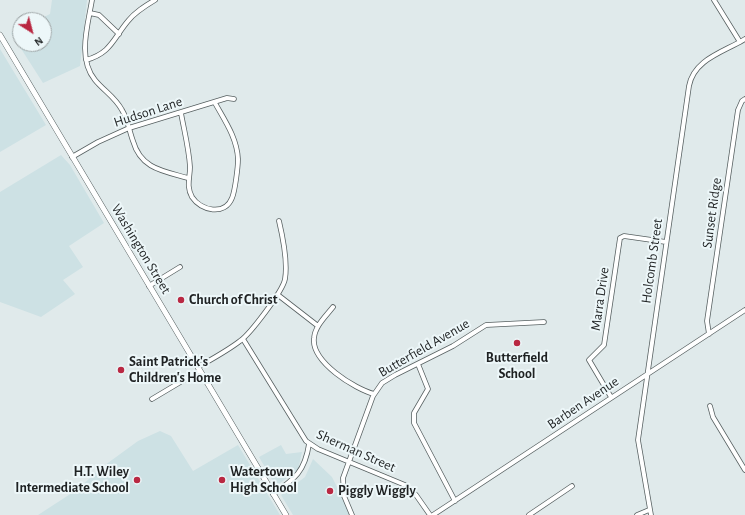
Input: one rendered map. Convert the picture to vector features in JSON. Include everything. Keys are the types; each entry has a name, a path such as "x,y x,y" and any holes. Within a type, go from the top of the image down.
{"main road":[{"name":"Washington Street","path":"0,35 286,515"}],"street":[{"path":"92,0 85,46 86,60 92,75 121,108 136,150 144,163 157,170 188,178"},
{"path":"86,60 96,57 109,49 133,16 155,0"},
{"path":"714,0 740,42"},
{"path":"90,13 99,15 119,34"},
{"name":"Holcomb Street","path":"651,515 638,445 646,374 692,74 699,65 745,39"},
{"name":"Hudson Lane","path":"72,157 98,142 129,128 215,103 227,98 234,99"},
{"name":"Sunset Ridge","path":"709,334 707,321 737,118 739,105 745,98"},
{"path":"181,113 190,168 188,178 192,197 205,208 219,209 225,206 232,198 238,160 235,141 215,103"},
{"path":"152,399 242,339 278,295 284,283 285,272 282,235 278,221"},
{"name":"Marra Drive","path":"611,397 589,360 604,345 620,238 624,236 666,242"},
{"path":"149,286 180,268"},
{"path":"278,295 318,326"},
{"path":"333,307 318,326 314,341 315,347 326,364 340,377 358,388 374,394"},
{"name":"Barben Avenue","path":"433,515 745,310"},
{"name":"Butterfield Avenue","path":"352,515 342,486 342,478 374,394 382,383 389,378 454,346 486,325 544,322"},
{"name":"Sherman Street","path":"242,339 302,436 310,444 348,462 405,485 416,495 430,515"},
{"path":"418,364 428,389 414,413 414,423 455,501"},
{"path":"710,406 713,417 743,462 745,470"},
{"path":"273,494 300,473 305,464 310,444"},
{"path":"529,515 572,486"},
{"path":"636,515 649,510"}],"shaded area":[{"path":"52,0 87,0 80,66 43,83 23,52 52,52 52,12 50,12"},
{"path":"0,49 46,125 0,152"},
{"path":"61,155 70,165 104,223 69,246 83,267 63,280 75,294 41,317 0,302 0,192"},
{"path":"160,431 171,436 193,471 238,445 280,515 38,515 78,489 101,468 138,441"},
{"path":"281,445 286,454 302,452 298,470 276,486 259,457"},
{"path":"313,459 332,477 351,515 293,515 281,495 305,477"}],"place":[{"name":"Church of Christ","path":"181,300"},
{"name":"Butterfield School","path":"517,343"},
{"name":"Saint Patrick's Children's Home","path":"121,370"},
{"name":"H.T. Wiley Intermediate School","path":"137,480"},
{"name":"Watertown High School","path":"222,480"},
{"name":"Piggly Wiggly","path":"330,491"}]}
